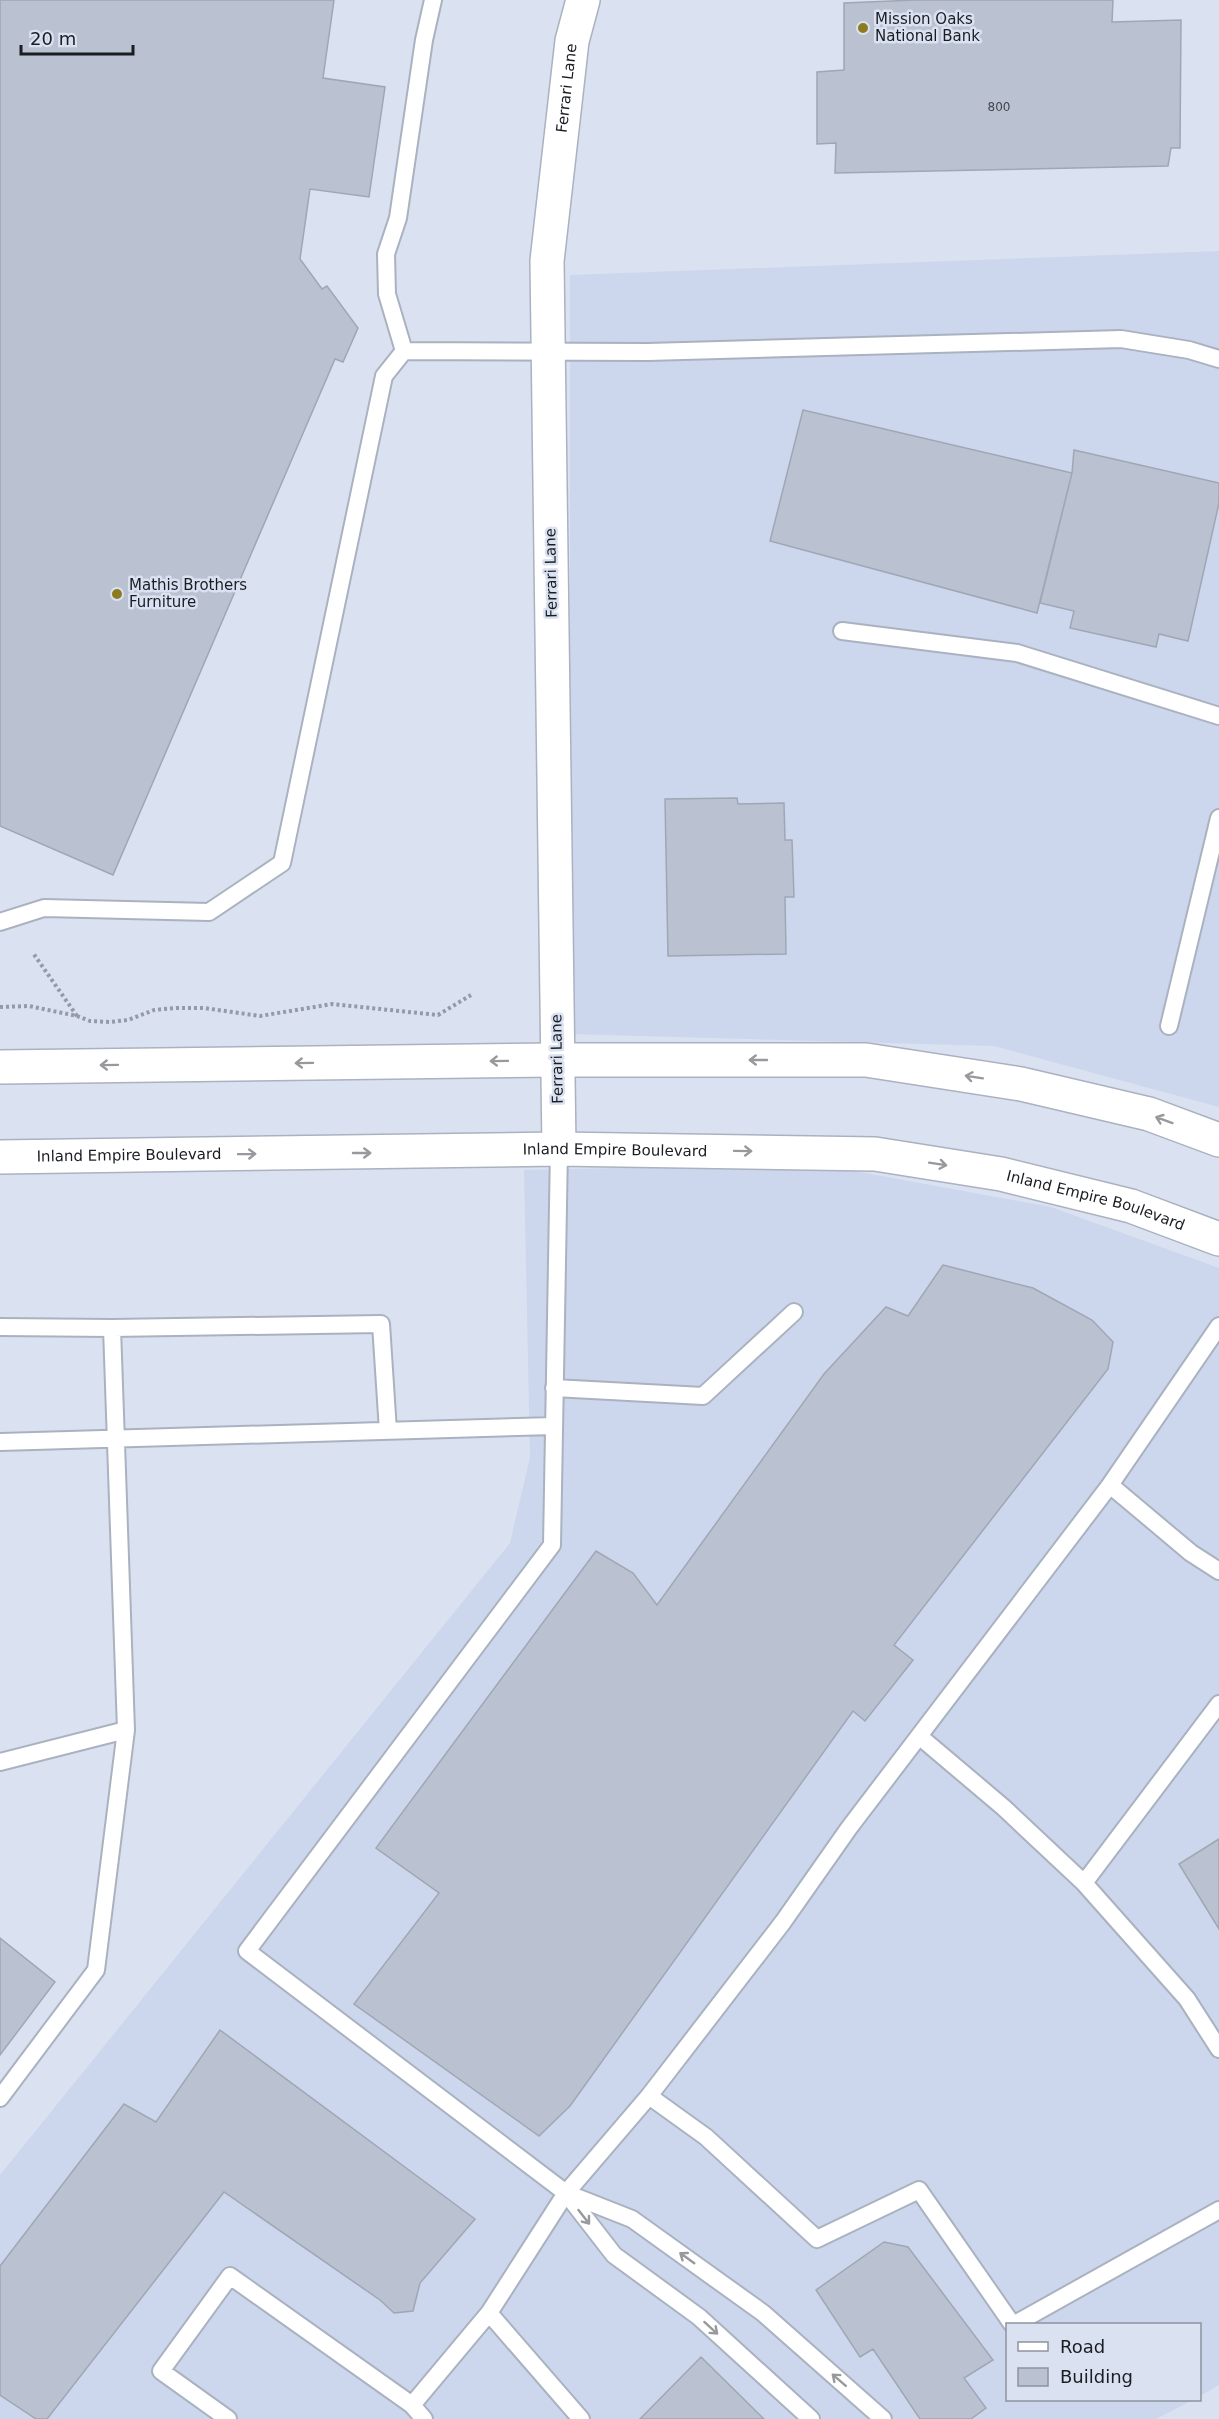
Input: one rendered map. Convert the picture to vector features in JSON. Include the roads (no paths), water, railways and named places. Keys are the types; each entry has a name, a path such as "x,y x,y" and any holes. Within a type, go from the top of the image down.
{"main road":[{"name":"Ferrari Lane","path":"559,1149 547,261 572,41 583,0"},
{"path":"0,1067 557,1060 866,1060 1021,1084 1149,1114 1219,1140"},
{"name":"Inland Empire Boulevard","path":"0,1157 559,1149 875,1154 1001,1174 1131,1206 1219,1239"}],"lane":[{"path":"404,351 387,294 386,254 398,219 424,40 433,0"},
{"path":"404,351 687,351 1121,339 1189,350 1219,359"},
{"path":"0,922 44,908 209,912 282,863 384,376 404,351"},
{"path":"842,631 1017,653 1219,716"},
{"path":"1170,1026 1219,818"},
{"path":"559,1149 552,1545 247,1951 566,2193 614,2255 699,2317 811,2419"},
{"path":"554,1388 703,1396 794,1312"},
{"path":"0,1327 112,1328 381,1324 388,1431"},
{"path":"412,2405 489,2313 566,2193 649,2096 783,1922 919,1736 1110,1485 1219,1326"},
{"path":"0,2098 96,1970 126,1730 112,1328"},
{"path":"0,1442 554,1426"},
{"path":"1110,1485 1191,1553 1219,1571"},
{"path":"1084,1883 1219,1704"},
{"path":"0,1762 126,1730"},
{"path":"919,1736 1003,1807 1084,1883 1187,1999 1219,2049"},
{"path":"649,2096 706,2137 817,2238 919,2190 1012,2323"},
{"path":"566,2193 632,2219 763,2313 883,2419"},
{"path":"1017,2323 1219,2210"},
{"path":"228,2419 161,2371 230,2276 412,2405 424,2419"},
{"path":"489,2313 581,2419"}],"place":[{"name":"Mission Oaks National Bank","path":"863,28"},
{"name":"Mathis Brothers Furniture","path":"117,594"}]}
